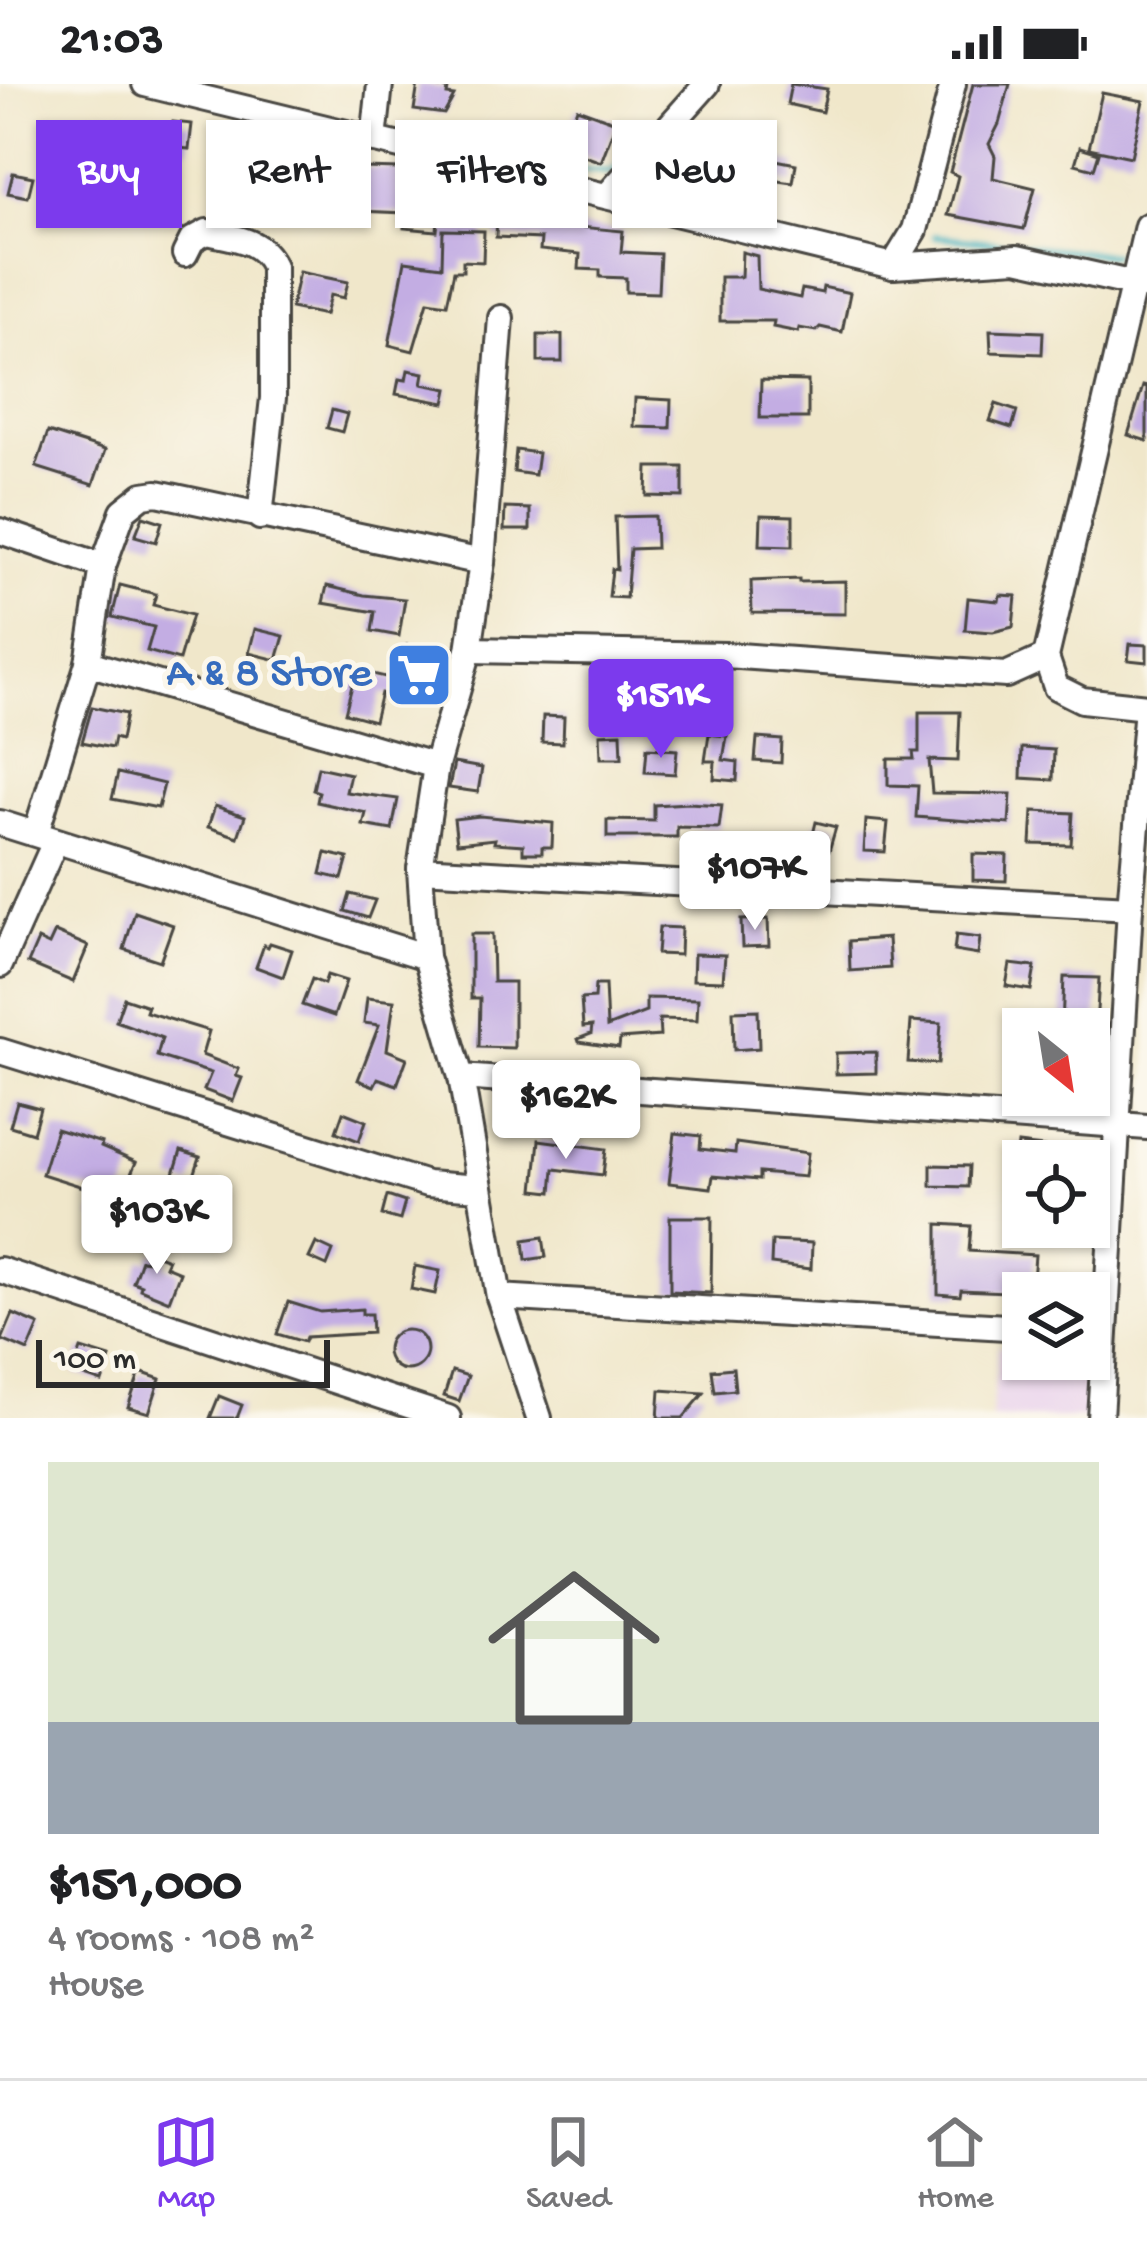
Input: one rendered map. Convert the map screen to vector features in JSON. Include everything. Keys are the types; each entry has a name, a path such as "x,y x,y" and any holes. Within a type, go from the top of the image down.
{"street":[{"path":"374,140 380,84"},
{"path":"608,196 707,84"},
{"path":"893,266 915,230 952,84"},
{"path":"150,85 893,266 1017,258 1139,285"},
{"path":"1103,1272 1147,707 1082,700 1056,687 1046,657 1139,285 1147,226"},
{"path":"185,254 192,239 207,232 252,242 263,249 273,266 273,398 260,517"},
{"path":"501,318 482,562 469,650 436,766 420,869 426,957 461,1077 499,1297 531,1412"},
{"path":"0,965 46,837 88,663 103,566 122,511 143,495 157,494 482,562"},
{"path":"0,531 103,566"},
{"path":"469,650 725,655 1006,675 1046,657"},
{"path":"88,663 436,766"},
{"path":"0,823 426,957"},
{"path":"420,869 1130,908"},
{"path":"0,1051 428,1184 479,1187"},
{"path":"461,1077 1147,1127"},
{"path":"0,1270 448,1418"},
{"path":"499,1297 1002,1327"},
{"path":"1099,1380 1100,1418"}],"shaded area":[{"path":"998,1347 1002,1347 1002,1380 1092,1380 1090,1418 991,1418"}],"building":[{"path":"418,84 448,89 447,95 454,96 444,114 414,110"},
{"path":"791,84 827,89 822,112 787,104"},
{"path":"973,84 1010,84 989,144 995,156 993,178 1035,188 1024,229 948,215 958,176 950,172"},
{"path":"1102,93 1143,101 1131,157 1089,148"},
{"path":"577,108 612,121 601,162 588,157 588,120 573,120"},
{"path":"182,123 192,124 189,149 182,148"},
{"path":"1080,147 1099,153 1094,169 1075,164"},
{"path":"777,160 796,164 793,183 777,181"},
{"path":"371,168 395,169 395,213 371,211"},
{"path":"13,173 33,177 28,197 8,193"},
{"path":"496,228 623,231 621,252 660,254 658,293 626,292 626,278 600,277 600,270 579,269 580,254 540,250 541,239 496,237"},
{"path":"443,230 484,231 483,262 463,261 463,271 454,271 447,304 428,301 413,351 389,345 405,261 442,266"},
{"path":"742,252 757,256 758,289 800,298 802,289 822,293 823,287 850,293 842,332 820,327 816,331 799,328 798,332 773,327 774,321 720,321 720,277 741,277"},
{"path":"299,272 348,282 344,298 330,295 325,315 291,308"},
{"path":"990,330 1043,332 1042,354 991,352"},
{"path":"538,335 562,335 562,362 538,362"},
{"path":"408,370 424,373 422,384 448,389 445,403 396,394 399,379 406,380"},
{"path":"761,380 808,381 808,418 760,418"},
{"path":"1143,386 1147,387 1147,441 1128,435"},
{"path":"635,398 671,400 670,428 634,427"},
{"path":"996,404 1017,411 1012,428 990,421"},
{"path":"332,410 347,414 342,432 327,428"},
{"path":"48,432 105,450 93,485 36,467"},
{"path":"516,450 538,453 535,475 514,472"},
{"path":"648,467 683,467 683,497 647,496"},
{"path":"505,508 530,509 530,530 504,530"},
{"path":"761,515 793,516 793,546 760,545"},
{"path":"143,516 162,522 156,542 135,536"},
{"path":"655,516 656,548 630,549 626,598 609,597 612,569 617,570 615,517"},
{"path":"751,581 845,581 845,614 752,613"},
{"path":"120,585 156,594 153,605 192,615 179,660 147,651 154,627 112,617"},
{"path":"327,586 405,599 399,636 372,631 375,612 323,603"},
{"path":"1000,595 1016,596 1013,627 993,632 965,630 968,598 999,601"},
{"path":"255,629 284,636 277,660 249,653"},
{"path":"1130,644 1147,645 1147,662 1128,660"},
{"path":"407,645 438,652 429,691 421,689 418,702 381,693 374,721 345,713 356,670 398,680"},
{"path":"92,707 126,714 121,740 114,738 112,748 82,742"},
{"path":"919,712 960,712 958,761 929,760 932,793 1011,794 1009,824 916,817 918,786 888,785 888,759 914,759 913,752 919,752"},
{"path":"543,716 564,717 563,743 542,742"},
{"path":"621,733 622,758 601,758 600,734"},
{"path":"709,734 727,736 723,760 738,762 737,781 714,779 715,761 705,761"},
{"path":"757,738 782,740 781,763 755,761"},
{"path":"647,748 677,750 675,774 645,772"},
{"path":"1022,748 1054,750 1053,780 1021,778"},
{"path":"454,763 482,768 478,792 449,788"},
{"path":"318,767 350,774 346,792 398,799 392,830 363,825 366,813 317,802 319,792 313,790"},
{"path":"118,773 164,784 158,808 112,799"},
{"path":"654,805 722,805 719,828 677,827 677,837 607,837 607,820 654,821"},
{"path":"215,806 245,816 238,837 208,827"},
{"path":"1033,811 1073,813 1071,845 1031,844"},
{"path":"480,816 553,823 552,847 542,847 542,853 523,853 523,845 494,843 495,839 457,843 454,819"},
{"path":"866,820 888,822 885,852 864,851"},
{"path":"816,822 836,827 829,851 810,847"},
{"path":"326,853 348,858 342,879 321,874"},
{"path":"973,854 1007,855 1006,881 973,880"},
{"path":"350,894 375,900 368,918 345,911"},
{"path":"135,912 173,925 160,961 124,949"},
{"path":"768,919 769,946 742,947 741,920"},
{"path":"659,927 681,928 680,955 657,954"},
{"path":"55,932 88,946 73,982 28,963 38,940 49,945"},
{"path":"471,934 492,934 493,982 514,982 514,1048 479,1047 480,998 471,998"},
{"path":"956,935 980,938 978,955 954,951"},
{"path":"888,938 890,968 850,971 849,941"},
{"path":"264,945 292,950 283,977 256,967"},
{"path":"694,954 725,955 723,981 693,980"},
{"path":"1010,964 1035,967 1031,990 1006,986"},
{"path":"327,975 346,981 334,1016 302,1005 312,979 324,984"},
{"path":"1064,977 1099,978 1097,1008 1063,1008"},
{"path":"595,985 605,985 607,1027 646,1012 646,998 698,999 697,1020 659,1019 660,1036 620,1039 619,1048 579,1042 591,1034 592,1026 583,1027 581,999 594,998"},
{"path":"124,998 148,1006 146,1012 209,1031 202,1055 239,1069 236,1076 242,1078 233,1101 204,1090 211,1073 157,1056 162,1038 116,1021"},
{"path":"367,998 394,1001 387,1050 407,1058 397,1085 378,1078 374,1086 358,1080 379,1025 364,1023"},
{"path":"758,1010 759,1048 734,1050 733,1011"},
{"path":"911,1021 941,1023 938,1064 908,1062"},
{"path":"876,1052 876,1073 836,1074 836,1053"},
{"path":"17,1102 40,1108 33,1133 10,1126"},
{"path":"343,1112 366,1121 359,1141 336,1132"},
{"path":"56,1129 102,1143 101,1147 136,1162 118,1205 130,1210 119,1234 91,1217 102,1193 42,1174"},
{"path":"675,1133 701,1136 700,1149 735,1153 736,1143 808,1153 805,1177 713,1176 711,1188 669,1183"},
{"path":"539,1140 606,1149 603,1175 554,1169 552,1192 534,1190"},
{"path":"181,1151 200,1157 191,1185 172,1180"},
{"path":"931,1165 969,1166 968,1187 931,1186"},
{"path":"387,1196 405,1202 400,1220 382,1215"},
{"path":"670,1217 712,1217 711,1293 670,1291"},
{"path":"938,1224 971,1226 969,1251 1035,1255 1034,1272 1002,1272 1002,1292 938,1294"},
{"path":"543,1237 546,1257 526,1260 524,1240"},
{"path":"772,1241 812,1243 811,1269 771,1264"},
{"path":"316,1243 333,1251 327,1266 309,1258"},
{"path":"152,1253 168,1259 165,1266 180,1272 169,1301 133,1282 141,1260 149,1261"},
{"path":"415,1266 440,1271 435,1294 411,1289"},
{"path":"288,1302 320,1312 362,1309 362,1314 371,1314 372,1333 306,1337 304,1342 277,1334"},
{"path":"13,1314 39,1325 28,1351 2,1340"},
{"path":"407,1330 421,1336 427,1350 421,1364 407,1370 393,1364 387,1350 393,1336"},
{"path":"81,1349 110,1358 102,1382 73,1372"},
{"path":"733,1368 735,1390 715,1392 712,1370"},
{"path":"452,1371 468,1376 459,1401 444,1396"},
{"path":"140,1372 160,1379 149,1413 128,1407"},
{"path":"660,1390 704,1393 683,1418 658,1418"},
{"path":"219,1396 242,1405 237,1418 210,1418"}],"waterway":[{"path":"588,170 612,171"},
{"path":"935,236 1113,255"}],"place":[{"name":"A & 8 Store","path":"419,675"}]}
